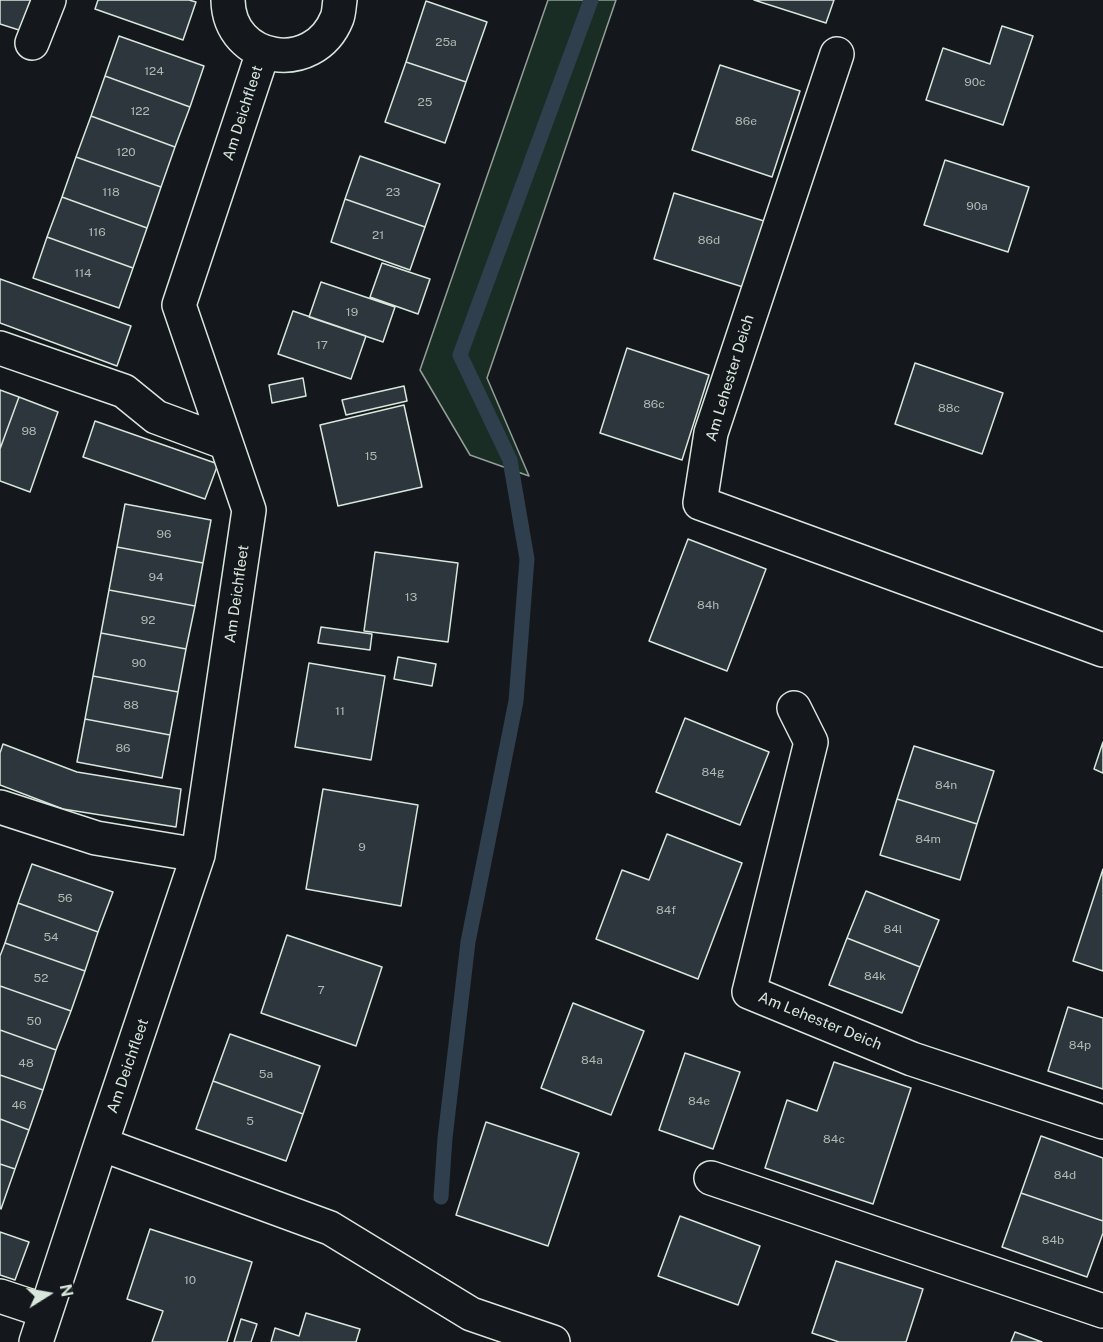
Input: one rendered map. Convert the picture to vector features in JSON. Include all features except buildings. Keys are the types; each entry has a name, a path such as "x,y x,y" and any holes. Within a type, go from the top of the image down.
{"street":[{"path":"32,43 49,0"},
{"name":"Am Deichfleet","path":"228,0 228,10 235,28 247,43 263,52 282,56 300,54 316,46 329,33 338,16 340,0"},
{"name":"Am Deichfleet","path":"36,1342 198,855 249,510 178,305 263,52"},
{"name":"Am Lehester Deich","path":"837,54 711,433 700,503 1103,650"},
{"path":"0,348 124,391 156,417 226,443"},
{"name":"Am Lehester Deich","path":"794,708 811,742 749,992 912,1059 1103,1122"},
{"path":"0,807 96,838 198,855"},
{"path":"101,1144 330,1228 471,1314 553,1342"},
{"path":"711,1178 1103,1311"},
{"path":"0,1296 45,1311"}],"green space":[{"path":"548,0 616,0 487,378 529,476 470,455 420,370"}],"waterway":[{"path":"441,1197 445,1138 468,942 516,701 527,559 510,460 460,355 591,0"}]}
